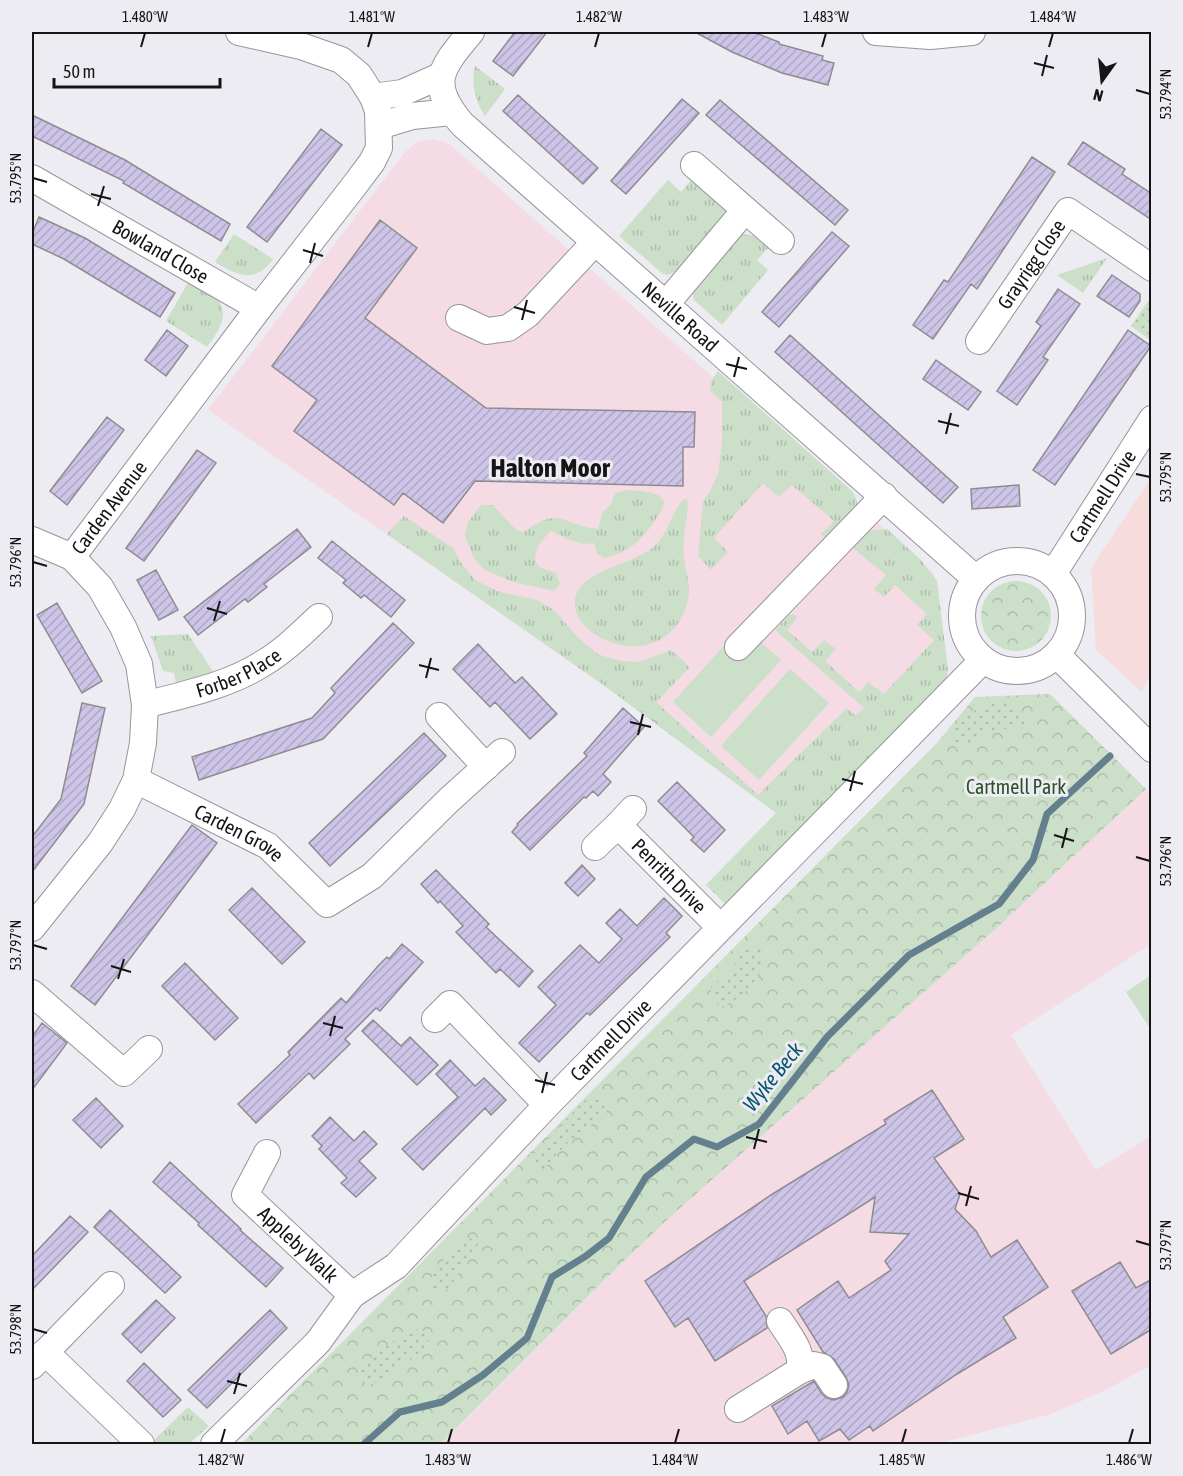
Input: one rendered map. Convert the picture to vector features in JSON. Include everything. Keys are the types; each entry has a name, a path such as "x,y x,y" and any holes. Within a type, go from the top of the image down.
{"street":[{"path":"239,32 321,42 359,75 377,112"},
{"path":"445,94 447,60 471,32"},
{"path":"876,32 930,36 969,32"},
{"path":"377,112 402,93 445,94"},
{"path":"377,112 412,116 445,94"},
{"name":"Neville Road","path":"445,94 487,146 976,579"},
{"name":"Carden Avenue","path":"32,927 100,843 122,809 136,780 143,743 145,705 139,664 123,627 100,588 72,556 372,162 379,148 377,112"},
{"path":"694,165 781,241"},
{"name":"Bowland Close","path":"32,178 259,308"},
{"path":"666,304 746,210"},
{"name":"Grayrigg Close","path":"979,341 1068,211 1152,268"},
{"path":"459,318 486,331 508,328 528,314 595,242"},
{"name":"Cartmell Drive","path":"1053,573 1152,419"},
{"path":"738,647 884,496"},
{"path":"32,540 72,556"},
{"path":"1022,561 1039,565 1053,573 1065,587 1072,605 1073,623 1068,640 1057,656 1043,666 1021,672 996,668 983,660 970,646 963,628 962,609 968,591 976,579 989,568 1005,562 1022,561"},
{"name":"Forber Place","path":"145,705 221,684 250,671 278,654 319,617"},
{"path":"1057,656 1152,749"},
{"name":"Cartmell Drive","path":"214,1444 318,1342 352,1295 396,1266 547,1105 983,660"},
{"name":"Carden Grove","path":"136,780 268,846 327,914 372,876 449,800 494,760 439,716"},
{"name":"Penrith Drive","path":"595,848 626,817 720,927"},
{"path":"32,993 124,1073 149,1049"},
{"path":"449,1005 547,1105"},
{"name":"Appleby Walk","path":"267,1153 241,1192 352,1295"},
{"path":"111,1284 38,1359 141,1444"},
{"path":"780,1321 800,1354 799,1371"},
{"path":"738,1409 799,1371 814,1365 822,1366 834,1385"}],"shaded area":[{"path":"433,139 448,143 934,573 946,681 802,832 602,684 208,410 405,152 417,142"},
{"path":"1151,478 1152,674 1142,692 1096,650 1091,568"},
{"path":"1146,789 1151,794 1151,944 1011,1035 1096,1170 1151,1136 1151,1365 1102,1392 1051,1414 937,1444 440,1444 671,1216 1001,924"}],"green space":[{"path":"475,66 505,89 485,116 475,92 473,79"},
{"path":"692,179 722,205 725,211 724,217 677,271 668,275 663,274 619,236 668,180 681,192"},
{"path":"234,234 273,259 260,272 253,275 239,274 215,262"},
{"path":"743,234 756,236 769,247 757,260 768,270 722,325 694,300 692,290"},
{"path":"1107,258 1083,293 1057,275"},
{"path":"190,279 212,294 222,308 221,325 207,347 166,321"},
{"path":"1151,297 1151,341 1131,326"},
{"path":"718,371 853,492 857,501 857,511 831,542 821,534 834,521 792,485 779,497 763,483 714,538 728,552 711,570 698,556 703,501 718,474 722,443 722,402 710,390 711,381"},
{"path":"628,490 654,494 663,499 663,508 649,529 623,552 605,558 597,554 594,543 584,544 569,540 551,531 541,542 535,556 539,566 556,573 560,584 554,591 513,582 483,569 474,558 465,536 468,522 481,505 493,505 516,530 524,532 536,524 554,518 598,529 603,512 611,504 615,493"},
{"path":"686,499 688,503 684,552 689,594 686,607 673,630 654,643 633,646 612,643 594,633 581,620 575,605 579,589 585,582 602,572 651,549 661,539 679,506"},
{"path":"404,516 453,548 475,580 497,591 537,600 554,610 580,640 599,655 622,661 640,662 671,650 690,667 656,702 758,795 847,708 856,716 864,708 775,630 790,614 797,618 787,630 812,652 824,640 836,649 825,661 859,692 868,682 884,694 934,640 917,625 927,614 895,585 884,597 874,589 886,575 853,548 868,531 887,529 921,560 937,581 948,670 946,681 726,905 706,885 776,813 602,684 387,534"},
{"path":"1016,581 1035,587 1045,597 1051,616 1045,635 1035,645 1016,651 997,645 987,635 981,616 987,597 997,587"},
{"path":"742,626 781,660 711,737 673,702"},
{"path":"188,634 214,673 176,684 174,673 163,671 151,636"},
{"path":"790,669 829,703 759,780 721,746"},
{"name":"Cartmell Park","path":"1050,694 1146,789 1001,924 671,1216 440,1444 241,1444 936,744 975,697"},
{"path":"656,702 758,795 768,807 643,714"},
{"path":"1002,702 1022,711 1028,717 1026,725 987,732 966,745 954,741 951,729 962,719 981,708"},
{"path":"753,947 761,948 764,957 763,969 759,976 735,1000 722,1007 716,1004 711,994 711,987 731,969 745,950"},
{"path":"1151,975 1151,1030 1126,992"},
{"path":"591,1096 606,1098 610,1106 602,1119 569,1141 544,1169 537,1169 532,1164 531,1157"},
{"path":"470,1238 478,1245 449,1289 436,1292 429,1286 434,1273 460,1239"},
{"path":"411,1328 428,1332 429,1341 426,1346 402,1366 376,1382 367,1384 358,1379 359,1367"},
{"path":"188,1407 209,1426 189,1444 158,1444 153,1441"}],"building":[{"path":"515,32 547,32 513,76 493,61"},
{"path":"695,32 753,32 779,42 779,44 823,56 822,60 834,63 828,85 782,73 732,52"},
{"path":"518,95 598,168 583,184 503,111"},
{"path":"682,99 699,113 626,194 611,181"},
{"path":"720,100 848,210 835,225 706,115"},
{"path":"32,115 125,160 230,224 221,241 123,183 124,181 32,136"},
{"path":"321,129 342,145 267,242 247,227"},
{"path":"1083,142 1125,169 1122,174 1152,194 1152,220 1068,164"},
{"path":"1032,157 1055,172 977,289 971,284 933,339 913,325 944,280 948,282"},
{"path":"39,217 85,238 175,293 160,317 64,259 32,244 32,234"},
{"path":"380,220 417,248 365,318 486,408 695,412 694,447 683,447 683,486 475,481 443,523 403,493 394,505 294,431 317,400 272,366"},
{"path":"832,232 849,246 779,327 762,312"},
{"path":"1112,275 1140,294 1140,301 1129,317 1097,296"},
{"path":"1058,289 1080,304 1043,357 1048,360 1017,405 997,391 1041,326 1036,322"},
{"path":"167,330 188,346 166,376 145,360"},
{"path":"1128,330 1151,346 1055,485 1033,470"},
{"path":"790,335 958,487 943,503 775,352"},
{"path":"936,360 981,392 968,410 923,379"},
{"path":"107,417 124,430 67,505 50,491"},
{"path":"197,450 216,463 144,561 126,548"},
{"path":"1019,485 1020,506 972,509 971,489"},
{"path":"297,529 311,547 264,584 267,587 248,602 245,599 198,635 184,617"},
{"path":"332,541 405,600 391,617 364,595 361,598 343,583 346,580 318,558"},
{"path":"156,570 178,610 159,620 137,580"},
{"path":"57,603 102,681 82,693 37,615"},
{"path":"393,623 414,643 323,739 199,780 192,757 312,718 335,693 331,688"},
{"path":"478,644 515,683 522,677 557,714 530,739 495,702 490,707 453,669"},
{"path":"82,703 105,708 84,804 32,872 32,837 61,799"},
{"path":"623,708 644,727 603,774 611,782 598,796 593,791 586,798 584,797 530,850 512,832 517,824 587,756 584,753"},
{"path":"424,733 446,756 330,866 309,843"},
{"path":"677,782 725,830 704,852 691,840 694,837 658,801"},
{"path":"192,825 217,843 95,1005 71,986"},
{"path":"582,865 595,879 578,896 565,883"},
{"path":"436,870 489,924 486,927 533,971 519,987 500,969 496,973 456,932 463,926 421,884"},
{"path":"252,888 305,942 282,964 229,910"},
{"path":"664,898 682,916 666,933 670,937 590,1015 587,1013 539,1062 519,1043 556,1005 538,987 580,945 599,963 622,939 606,923 620,909 637,926"},
{"path":"402,944 423,962 380,1011 376,1008 345,1039 350,1044 314,1079 309,1073 256,1123 238,1104 290,1055 288,1052 341,998 346,1003 378,966 387,957 389,959"},
{"path":"185,963 238,1018 215,1040 162,986"},
{"path":"373,1020 401,1046 410,1037 438,1065 417,1085 362,1031"},
{"path":"42,1023 67,1043 32,1090 32,1037"},
{"path":"450,1060 475,1086 484,1078 506,1100 491,1115 485,1108 423,1170 402,1149 458,1097 436,1074"},
{"path":"932,1090 964,1139 934,1158 960,1194 955,1209 976,1231 991,1257 1017,1240 1048,1287 1003,1317 1016,1338 957,1374 873,1431 870,1426 849,1440 840,1429 819,1441 807,1421 788,1434 772,1406 814,1381 822,1394 834,1400 843,1397 849,1385 834,1359 823,1352 797,1310 838,1281 849,1298 891,1270 885,1261 909,1234 870,1232 875,1197 744,1281 766,1316 767,1328 715,1361 688,1318 675,1327 645,1281 771,1195 886,1124 884,1120"},
{"path":"96,1098 123,1126 101,1148 73,1120"},
{"path":"330,1117 354,1141 364,1131 377,1144 359,1161 376,1178 356,1197 341,1183 347,1178 319,1149 322,1146 312,1136"},
{"path":"170,1162 283,1268 266,1287 153,1182"},
{"path":"110,1210 181,1277 165,1293 94,1227"},
{"path":"70,1216 88,1232 32,1290 32,1256"},
{"path":"1120,1262 1136,1288 1152,1279 1152,1329 1111,1354 1072,1291"},
{"path":"156,1300 175,1318 141,1353 122,1334"},
{"path":"270,1310 287,1328 207,1408 188,1390"},
{"path":"144,1363 181,1400 163,1417 127,1381"}],"waterway":[{"name":"Wyke Beck","path":"364,1444 400,1412 442,1402 483,1375 527,1338 552,1277 586,1256 609,1238 646,1177 694,1139 717,1147 759,1124 827,1037 909,955 999,904 1033,860 1047,814 1110,756"}],"district":[{"name":"Halton Moor","path":"550,468"}]}
